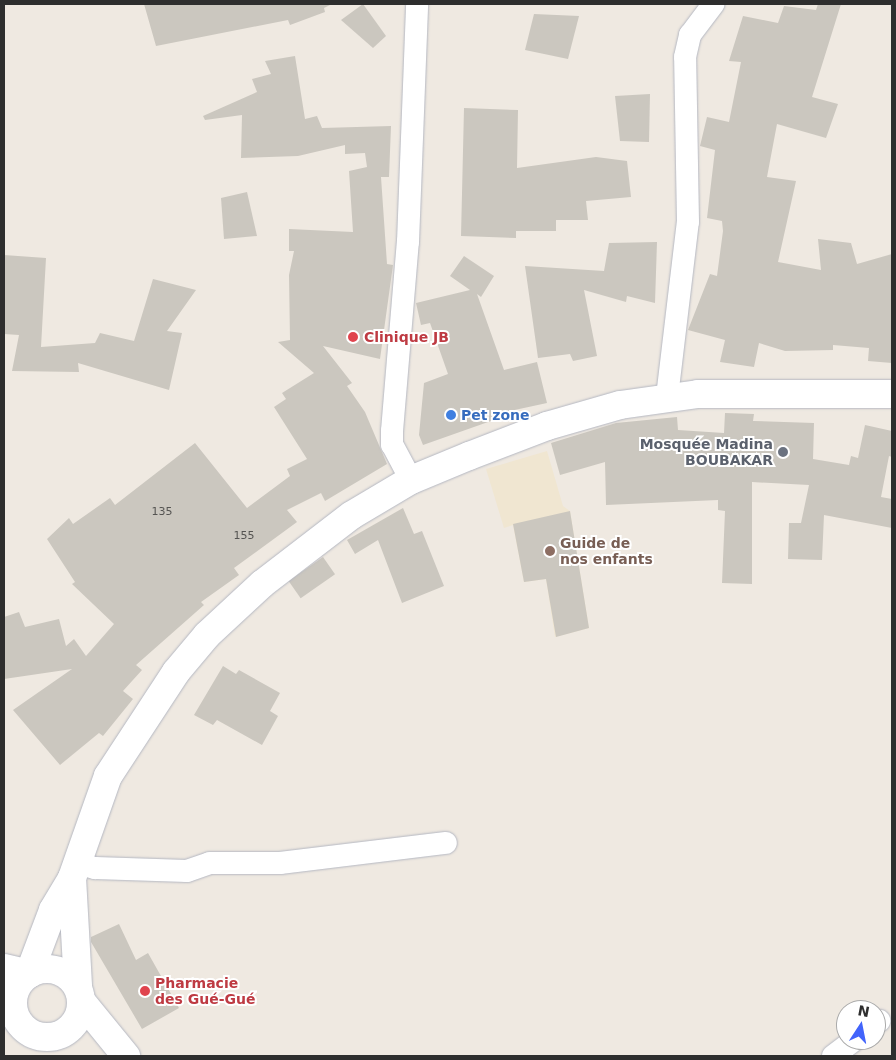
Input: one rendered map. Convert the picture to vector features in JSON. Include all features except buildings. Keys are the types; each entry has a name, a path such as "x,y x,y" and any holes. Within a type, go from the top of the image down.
{"main road":[{"path":"52,1056 21,1027 15,1012 16,971 74,871 117,759 166,687 207,635 306,546 411,480 547,426 667,397 749,392 892,394"},
{"path":"21,1027 51,1037 67,1031 78,1018 80,995 74,871"},
{"path":"16,971 57,970 80,995 126,1056"}],"street":[{"path":"411,480 392,445 392,431 408,242 417,4"},
{"path":"667,397 688,222 685,57 690,35 713,4"},
{"path":"74,871 95,868 187,871 210,863 280,863 446,843"}],"shaded area":[{"path":"547,451 563,506 570,511 589,628 555,637 546,579 524,582 513,525 504,528 486,469"}],"place":[{"name":"Clinique JB","path":"353,337"},
{"name":"Pet zone","path":"451,415"},
{"name":"Mosquée Madina BOUBAKAR","path":"783,452"},
{"name":"Guide de nos enfants","path":"550,551"},
{"name":"Pharmacie des Gué-Gué","path":"145,991"}]}
